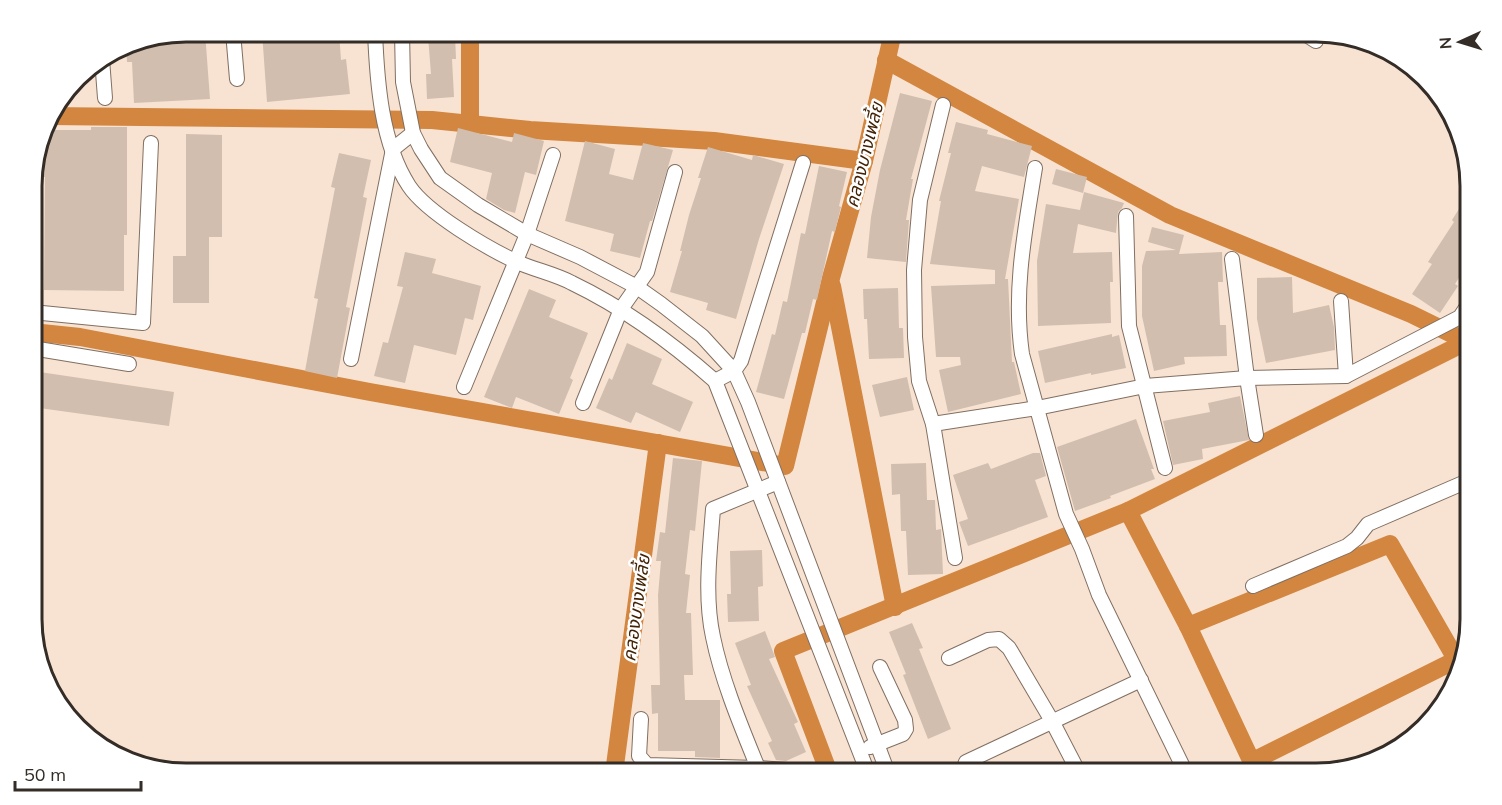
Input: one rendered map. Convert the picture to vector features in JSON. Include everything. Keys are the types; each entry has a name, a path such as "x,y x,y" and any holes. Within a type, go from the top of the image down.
{"street":[{"path":"234,42 237,79"},
{"path":"376,42 386,135 408,184 418,198 466,233 516,261 571,282 621,309 684,353 715,381 864,763"},
{"path":"402,42 403,82 413,133 440,178 477,205 527,234 580,257 637,287 702,336 734,371 885,763"},
{"path":"103,68 105,98"},
{"path":"943,105 920,200 914,270 915,338 919,381 933,424 955,558"},
{"path":"351,359 393,150 413,133"},
{"path":"42,313 143,323 151,143"},
{"path":"464,387 527,234 553,155"},
{"path":"715,381 734,371 741,361 803,164"},
{"path":"1035,168 1020,262 1018,330 1022,354 1066,514 1099,595 1181,763"},
{"path":"582,403 621,309 647,272 675,172"},
{"path":"1126,216 1129,326 1165,468"},
{"path":"1232,259 1256,435"},
{"path":"1341,301 1346,376"},
{"path":"933,424 1037,408 1145,386 1247,378 1346,376 1460,317"},
{"path":"42,350 129,364"},
{"path":"756,763 735,712 712,636 707,575 713,509 758,490 776,476"},
{"path":"1253,586 1347,546 1368,524 1460,484"},
{"path":"949,658 988,640 999,639 1009,648 1074,763"},
{"path":"860,751 903,734 906,729 905,720 880,667"},
{"path":"966,763 1141,680"},
{"path":"641,719 639,756 645,763"}],"building":[{"path":"177,42 206,42 210,99 134,103 132,62 127,62 127,55 158,45"},
{"path":"263,42 340,42 341,60 346,59 350,94 267,102"},
{"path":"428,42 455,42 456,59 452,59 454,97 427,99 426,74 431,74"},
{"path":"900,93 932,101 911,179 913,179 906,220 909,220 906,262 867,258 871,217 880,170"},
{"path":"956,122 988,130 987,134 1032,146 1024,177 982,166 975,191 1019,199 1005,279 1008,279 1012,362 1014,362 1021,394 948,412 939,370 961,365 960,357 936,357 931,286 995,284 995,270 930,264 941,201 939,201"},
{"path":"91,127 127,127 127,235 124,235 124,291 44,290 45,177 42,177 47,149 53,130 91,130"},
{"path":"458,128 512,142 514,133 544,141 536,175 525,172 515,213 504,210 486,199 492,173 450,162"},
{"path":"186,134 222,135 222,237 209,237 209,303 173,303 173,256 186,256"},
{"path":"585,141 615,149 609,174 633,180 643,143 673,150 640,258 610,251 614,234 565,221"},
{"path":"708,147 752,160 753,155 784,164 736,319 706,310 708,303 670,292 682,251 680,251 689,215 701,178 698,178"},
{"path":"339,153 371,160 363,197 367,198 346,307 350,308 337,378 305,371 318,299 314,298 335,188 331,187"},
{"path":"819,166 847,172 839,206 841,207 835,232 832,231 817,300 813,299 784,399 756,392 772,334 775,335 783,301 787,302 801,233 805,234"},
{"path":"1056,169 1087,177 1083,193 1052,184"},
{"path":"1084,192 1124,203 1118,212 1116,233 1078,224 1073,253 1112,252 1111,323 1038,326 1037,261 1046,204 1080,210"},
{"path":"1460,207 1460,276 1455,284 1458,286 1440,313 1412,294 1432,264 1428,262 1454,222 1452,220"},
{"path":"1152,227 1184,235 1179,254 1222,252 1223,282 1218,282 1220,325 1226,325 1227,356 1184,357 1185,364 1154,371 1142,316 1142,266 1146,251 1176,250 1148,242"},
{"path":"405,252 436,259 432,273 481,286 473,320 465,318 456,355 414,345 405,383 374,376 383,342 388,343 403,287 397,286"},
{"path":"1292,277 1293,313 1329,305 1334,327 1335,350 1266,363 1257,319 1257,278"},
{"path":"898,288 899,328 903,328 904,358 869,359 863,289"},
{"path":"529,289 556,300 549,317 588,333 559,414 516,397 512,408 484,397"},
{"path":"1112,334 1112,337 1119,335 1126,368 1045,383 1038,351"},
{"path":"627,343 662,359 652,384 693,402 680,432 636,412 631,423 596,408 609,378 612,380"},
{"path":"42,372 174,392 169,426 42,408"},
{"path":"907,377 914,410 880,417 872,385"},
{"path":"1240,396 1249,440 1202,449 1203,459 1173,465 1163,421 1210,412 1208,403"},
{"path":"1136,419 1154,469 1151,469 1155,479 1075,511 1057,447"},
{"path":"1033,453 1040,453 1046,476 1035,480 1048,517 968,546 959,522 968,519 953,475 988,463 991,469"},
{"path":"673,458 702,461 695,531 690,530 685,574 690,575 686,613 691,613 693,675 684,675 685,700 720,700 720,758 695,757 695,751 658,751 658,713 652,714 651,685 660,685 658,595 661,561 656,561 660,532 665,533"},
{"path":"926,463 927,500 935,500 936,530 941,529 943,574 908,575 906,531 901,531 900,494 892,495 891,464"},
{"path":"762,550 763,586 758,587 759,621 728,622 727,594 731,594 730,551"},
{"path":"912,623 923,648 919,649 951,729 928,739 889,632"},
{"path":"765,631 775,657 769,659 798,722 794,724 806,752 786,761 776,760 768,743 772,741 747,686 751,685 735,643"}],"waterway":[{"path":"470,42 470,123"},
{"path":"42,333 80,337 370,392 785,466 831,278 864,161 891,42"},
{"path":"886,60 1170,215 1411,314 1460,338"},
{"path":"60,116 432,120 530,130 714,141 864,161"},
{"path":"832,286 895,607"},
{"path":"825,763 783,651 1128,511 1460,345"},
{"name":"คลองบางเพลี้ย","path":"615,763 658,443"},
{"path":"1128,511 1188,626 1252,763"},
{"path":"1188,626 1390,544 1454,656"},
{"path":"1251,762 1453,661"}]}
